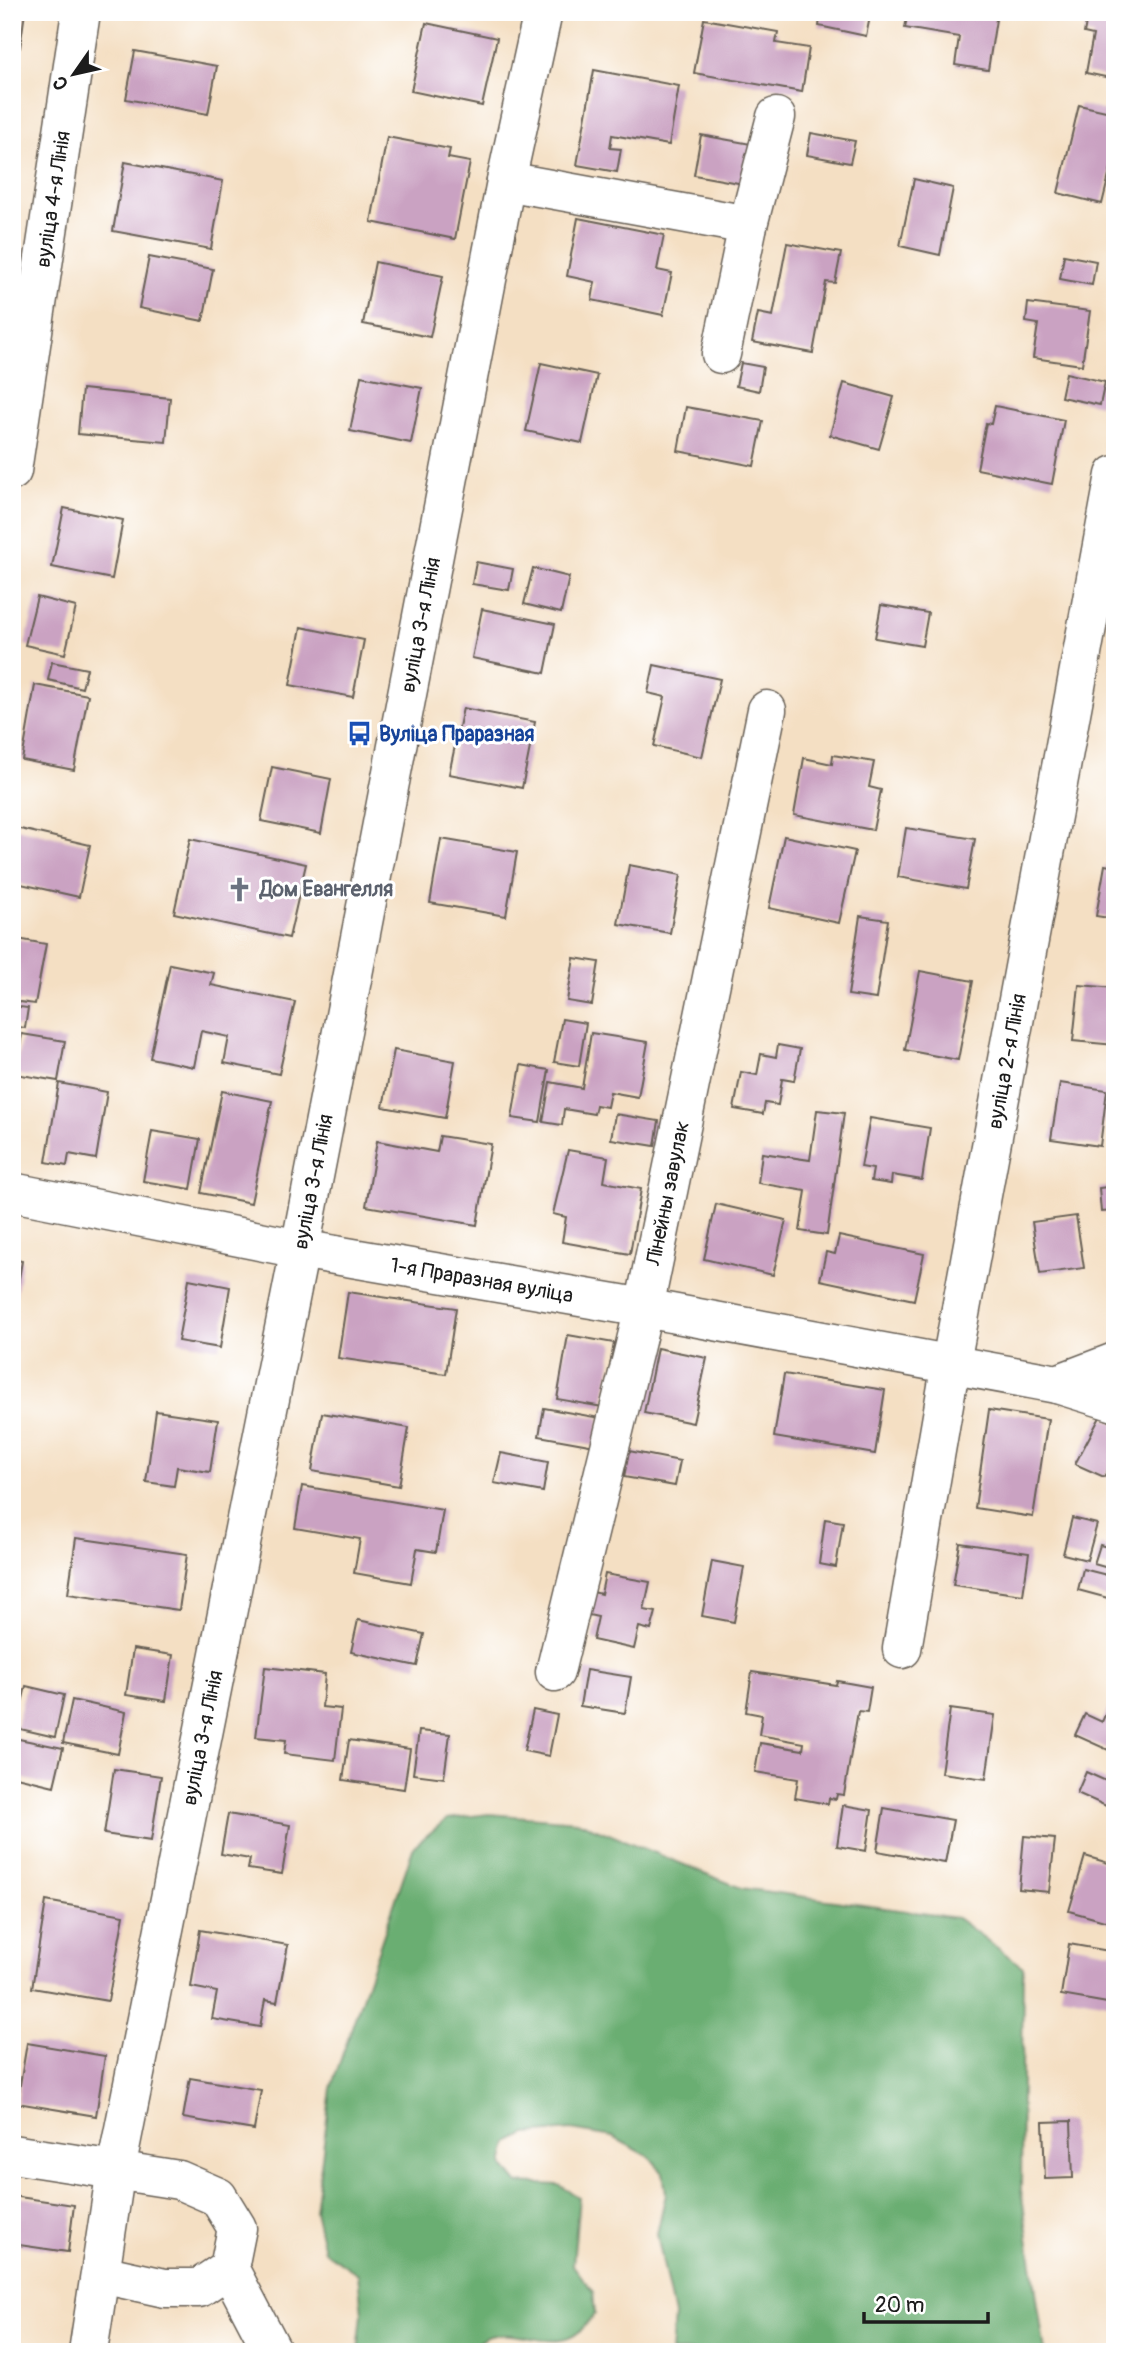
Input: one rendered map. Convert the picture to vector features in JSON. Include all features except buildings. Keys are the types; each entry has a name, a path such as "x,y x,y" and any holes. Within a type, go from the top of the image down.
{"street":[{"name":"вуліца 4-я Лінія","path":"12,471 80,12"},
{"name":"вуліца 3-я Лінія","path":"88,2352 116,2169 300,1249 506,181 543,12"},
{"path":"721,354 748,225 776,117"},
{"path":"506,181 748,225"},
{"name":"вуліца 2-я Лінія","path":"902,1649 951,1363 1115,475"},
{"name":"Лінейны завулак","path":"555,1672 644,1308 767,710"},
{"name":"1-я Праразная вуліца","path":"12,1192 300,1249 951,1363 1057,1384 1115,1402"},
{"path":"1057,1384 1115,1362"},
{"path":"12,2154 179,2180 218,2197 237,2228 229,2267 273,2352"},
{"path":"101,2274 165,2288 199,2288 229,2267"}],"green space":[{"path":"489,1814 577,1821 741,1888 957,1918 1023,1967 1021,2190 1045,2352 671,2352 674,2316 657,2234 666,2193 663,2173 650,2157 613,2137 571,2130 527,2134 508,2143 503,2165 518,2183 559,2185 579,2197 573,2265 593,2292 595,2314 585,2327 572,2337 561,2340 550,2341 512,2335 489,2336 478,2342 470,2352 358,2352 362,2314 358,2274 324,2251 315,2211 331,2088 414,1846 447,1819"}],"place":[{"name":"Вуліца Праразная","path":"359,734"},
{"name":"Дом Евангелля","path":"240,889"}]}
